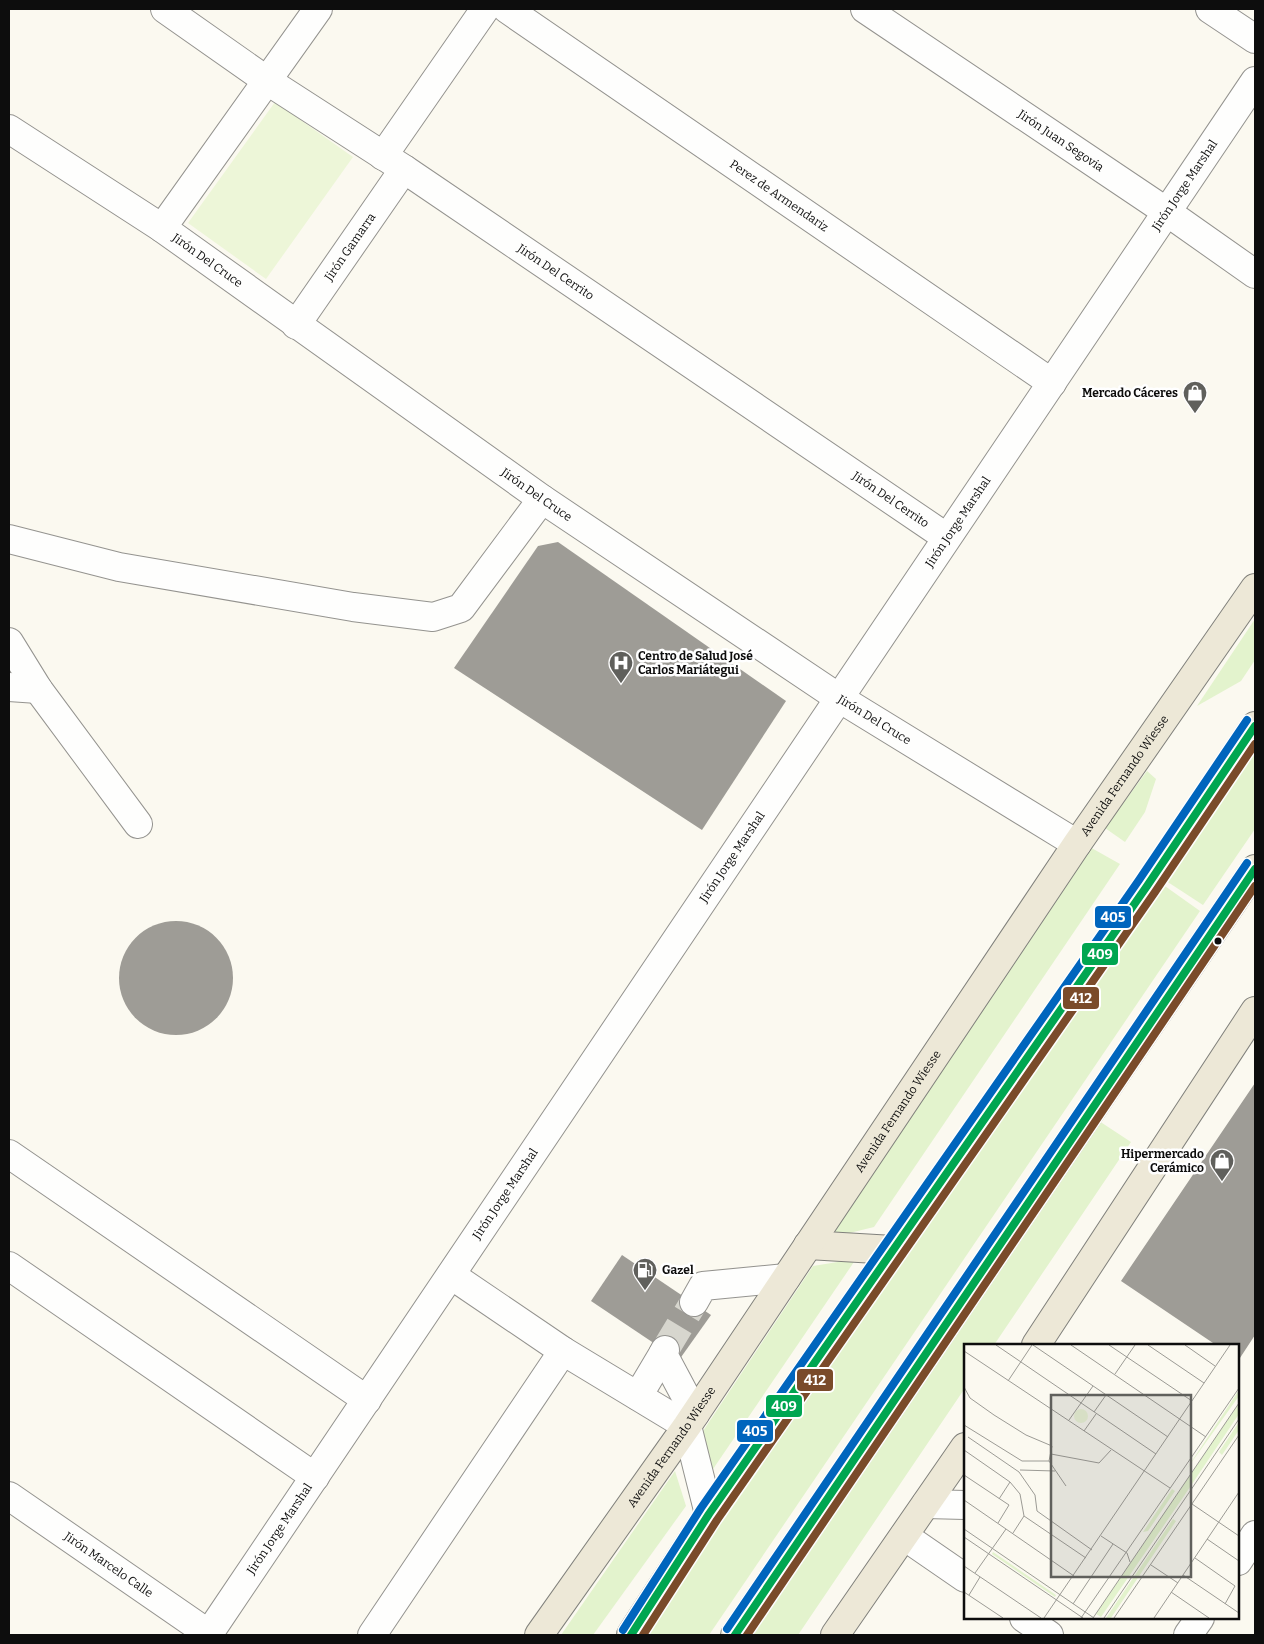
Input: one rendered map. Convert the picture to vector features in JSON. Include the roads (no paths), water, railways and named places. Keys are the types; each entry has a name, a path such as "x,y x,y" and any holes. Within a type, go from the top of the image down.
{"main road":[{"name":"Avenida Fernando Wiesse","path":"539,1635 691,1420 1077,844 1255,588"},
{"path":"631,1635 709,1514 1147,886 1255,726"},
{"path":"735,1635 1255,869"},
{"path":"1037,1344 1255,1011"},
{"path":"808,1245 893,1250"},
{"path":"835,1635 964,1448"}],"street":[{"name":"Jirón Del Cerrito","path":"165,9 266,80 394,162 946,537"},
{"path":"162,228 318,9"},
{"name":"Jirón Gamarra","path":"296,325 485,9"},
{"name":"Perez de Armendariz","path":"507,9 1052,383"},
{"name":"Jirón Juan Segovia","path":"865,9 1167,212 1255,274"},
{"path":"1210,9 1255,39"},
{"name":"Jirón Jorge Marshal","path":"209,1635 1255,80"},
{"name":"Jirón Del Cruce","path":"9,129 162,228 542,499 840,698 1077,844"},
{"path":"9,539 119,567 353,607 433,617 462,608 542,499"},
{"path":"9,642 38,689 138,824"},
{"path":"9,687 38,689"},
{"path":"9,1154 367,1400"},
{"path":"9,1266 315,1477"},
{"path":"451,1276 563,1351 638,1396 691,1420"},
{"path":"694,1302 703,1286 786,1278"},
{"path":"372,1635 563,1351"},
{"path":"638,1396 664,1352 691,1420 709,1514"},
{"name":"Jirón Marcelo Calle","path":"9,1496 209,1635"},
{"path":"926,1504 964,1505"},
{"path":"1239,1559 1255,1535"},
{"path":"904,1536 964,1577"},
{"path":"1025,1619 1049,1635"}],"tunnel":[{"path":"665,1350 694,1302"}],"place":[{"name":"Mercado Cáceres","path":"1195,414"},
{"name":"Centro de Salud José Carlos Mariátegui","path":"621,684"},
{"name":"Hipermercado Cerámico","path":"1222,1182"},
{"name":"Gazel","path":"645,1291"}]}
